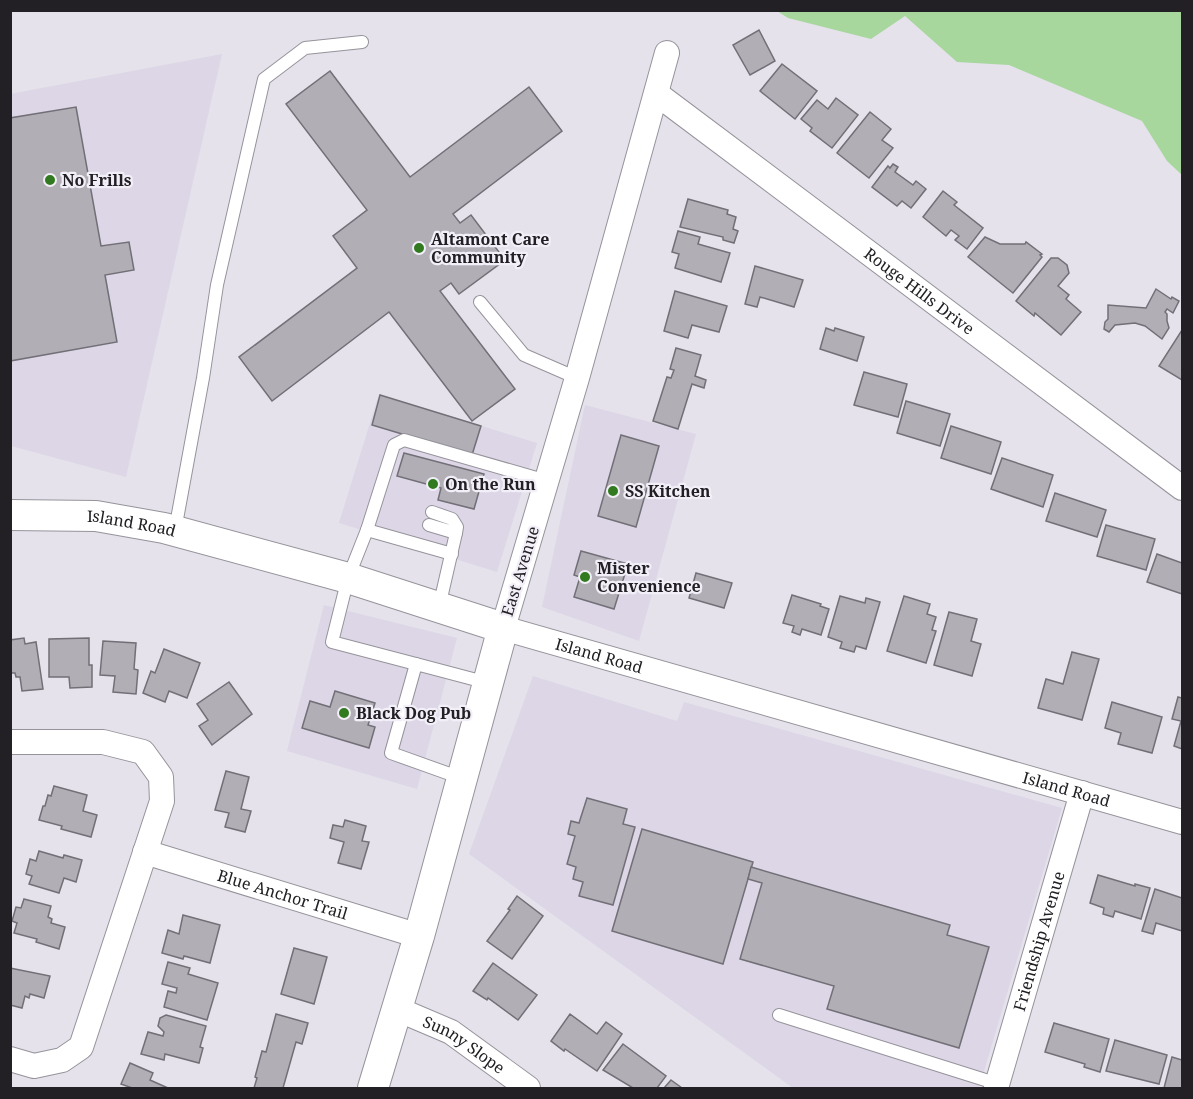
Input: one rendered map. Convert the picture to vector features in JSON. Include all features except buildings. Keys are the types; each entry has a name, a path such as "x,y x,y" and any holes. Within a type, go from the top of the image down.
{"street":[{"name":"East Avenue","path":"374,1089 419,936 503,628 577,378 667,53"},
{"name":"Rouge Hills Drive","path":"657,94 1182,488"},
{"name":"Island Road","path":"10,515 96,516 174,531 348,578 503,628 1182,822"},
{"path":"10,742 102,742 143,752 161,777 162,801 81,1047 62,1060 34,1066 10,1059"},
{"name":"Friendship Avenue","path":"997,1086 1082,793"},
{"name":"Blue Anchor Trail","path":"145,852 419,936"},
{"name":"Sunny Slope","path":"397,1010 451,1032 528,1089"}],"lane":[{"path":"174,531 203,378 217,285 264,79 304,48 362,42"},
{"path":"480,302 524,355 577,378"},
{"path":"488,683 332,642 348,578 380,504 394,445 404,440 547,481"},
{"path":"431,519 456,533 439,607"},
{"path":"367,530 452,554"},
{"path":"416,664 391,753 462,778"},
{"path":"779,1015 997,1086"}],"shaded area":[{"path":"222,54 126,477 11,446 10,94"},
{"path":"379,394 537,443 497,572 339,523"},
{"path":"585,405 696,434 639,641 542,607"},
{"path":"324,605 457,638 417,789 287,751"},
{"path":"533,676 677,721 684,702 1062,808 979,1088 793,1088 469,854"}],"green space":[{"path":"777,11 1182,11 1182,175 1167,161 1142,121 1009,65 957,62 905,16 871,39 788,18"}],"place":[{"name":"No Frills","path":"50,180"},
{"name":"Altamont Care Community","path":"419,248"},
{"name":"On the Run","path":"433,484"},
{"name":"SS Kitchen","path":"613,491"},
{"name":"Mister Convenience","path":"585,577"},
{"name":"Black Dog Pub","path":"344,713"}]}
